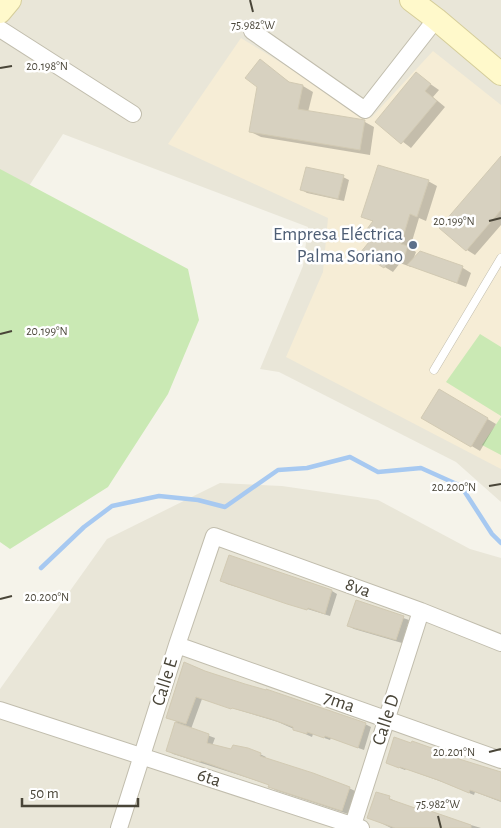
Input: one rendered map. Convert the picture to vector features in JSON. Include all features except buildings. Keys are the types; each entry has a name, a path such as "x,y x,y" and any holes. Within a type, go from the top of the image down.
{"main road":[{"path":"0,12 10,0"},
{"path":"411,0 501,74"}],"street":[{"path":"252,31 365,110 436,19"},
{"path":"0,29 133,114"},
{"name":"8va","path":"214,536 501,642"},
{"name":"Calle E","path":"119,828 214,536"},
{"name":"Calle D","path":"355,827 386,718 421,611"},
{"name":"7ma","path":"177,645 501,760"},
{"name":"6ta","path":"1,716 143,756 355,827"}],"lane":[{"path":"434,370 501,258"}],"shaded area":[{"path":"0,0 501,0 501,502 456,462 279,372 260,369 303,266 308,227 63,134 29,186 0,170"},
{"name":"Empresa Eléctrica Palma Soriano","path":"241,38 371,118 433,51 501,105 501,469 286,357 323,272 328,218 168,144"},
{"path":"220,483 282,486 378,500 470,549 501,558 501,828 0,828 0,689 107,539"}],"green space":[{"path":"0,169 188,269 199,320 168,394 108,487 10,549 0,542"},
{"path":"480,334 501,347 501,416 446,382"},
{"path":"501,417 501,455 482,445"}],"waterway":[{"path":"41,568 84,527 112,506 159,496 198,500 225,507 278,470 307,468 350,457 378,472 421,468 461,486 492,534 501,543"}],"place":[{"name":"Empresa Eléctrica Palma Soriano","path":"413,245"}]}
